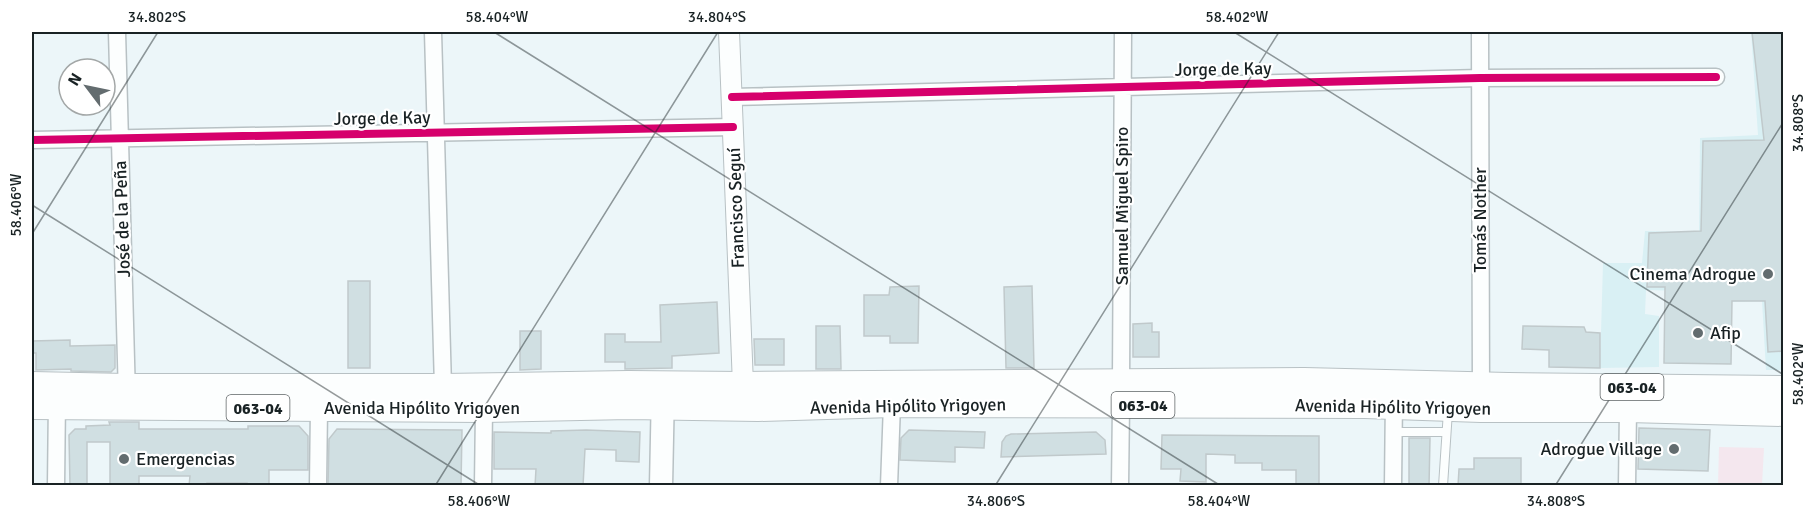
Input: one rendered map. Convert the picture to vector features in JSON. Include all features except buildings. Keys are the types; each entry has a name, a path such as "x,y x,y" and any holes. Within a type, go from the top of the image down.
{"main road":[{"name":"Avenida Hipólito Yrigoyen","path":"32,385 57,396"},
{"name":"Avenida Hipólito Yrigoyen","path":"127,397 443,387 742,397 1121,393 1394,407 1481,397 1784,389"},
{"name":"Avenida Hipólito Yrigoyen","path":"742,397 892,404 1121,393"},
{"name":"Avenida Hipólito Yrigoyen","path":"32,406 57,396 127,397 319,408 484,409 629,406 663,396"},
{"path":"661,486 663,396"},
{"name":"Avenida Hipólito Yrigoyen","path":"1394,407 1447,420 1481,397 1628,409 1784,413"}],"street":[{"name":"José de la Peña","path":"117,32 127,397"},
{"path":"433,32 443,387"},
{"name":"Francisco Seguí","path":"729,32 742,397"},
{"name":"Samuel Miguel Spiro","path":"1120,486 1123,32"},
{"name":"Tomás Nother","path":"1480,32 1481,397"},
{"name":"Jorge de Kay","path":"732,97 1480,78 1716,77"},
{"name":"Jorge de Kay","path":"32,140 733,127"},
{"path":"56,486 57,396"},
{"path":"890,486 892,404"},
{"path":"1393,486 1394,407"},
{"path":"318,486 319,408"},
{"path":"483,486 484,409"},
{"path":"1627,486 1628,409"}],"lane":[{"path":"1443,486 1447,420"}],"shaded area":[{"path":"1751,32 1783,32 1783,370 1766,370 1762,301 1723,302 1721,292 1646,290 1645,314 1659,316 1659,367 1600,368 1603,263 1642,263 1645,231 1699,232 1700,138 1758,135"},
{"path":"1719,447 1764,448 1762,485 1718,485"}],"cycle path":[{"path":"732,97 1480,78 1716,77"},
{"path":"32,140 733,127"}],"place":[{"name":"Cinema Adrogue","path":"1768,274"},
{"name":"Afip","path":"1698,333"},
{"name":"Adrogue Village","path":"1674,449"},
{"name":"Emergencias","path":"124,459"}]}
